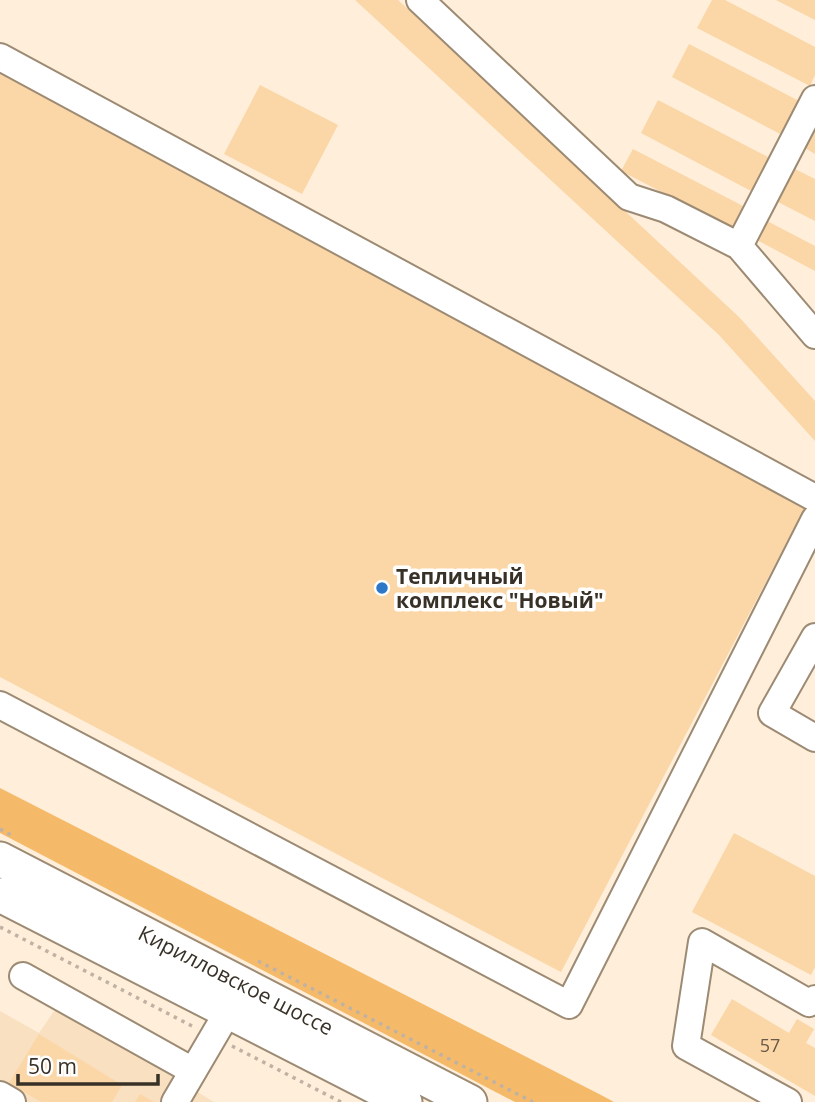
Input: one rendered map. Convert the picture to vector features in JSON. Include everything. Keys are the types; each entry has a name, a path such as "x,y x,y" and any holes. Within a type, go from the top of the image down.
{"main road":[{"name":"Кирилловское шоссе","path":"6,847 470,1102"},
{"name":"Кирилловское шоссе","path":"0,895 221,1023 405,1102"}],"lane":[{"path":"420,0 629,197 666,209 739,246 815,335"},
{"path":"0,57 815,498"},
{"path":"739,246 815,99"},
{"path":"0,705 569,1005 815,519"},
{"path":"815,637 772,713 815,738"},
{"path":"788,1102 687,1046 702,942 809,1003 815,999"},
{"path":"23,976 193,1071"},
{"path":"174,1102 221,1023"},
{"path":"0,1095 12,1102"}],"path":[{"path":"0,829 6,847"},
{"path":"0,927 221,1023 341,1102"},
{"path":"248,956 533,1102"}],"shaded area":[{"path":"0,788 614,1102 515,1102 0,833"},
{"path":"57,1007 214,1102 0,1102 0,1011 39,1033"}],"building":[{"path":"355,0 398,0 739,317 815,401 815,441 719,335"},
{"path":"712,0 725,0 815,47 815,75 810,86 697,28"},
{"path":"776,0 815,0 815,20"},
{"path":"689,44 801,102 784,136 672,77"},
{"name":"Тепличный комплекс \"Новый\"","path":"0,73 810,498 561,972 0,677"},
{"path":"260,85 338,125 302,194 224,154"},
{"path":"658,100 770,158 753,192 641,133"},
{"path":"815,128 815,154 805,148"},
{"path":"633,149 745,207 737,231 621,171"},
{"path":"795,169 815,179 815,221 778,202"},
{"path":"767,221 815,246 815,271 757,240"},
{"path":"734,833 815,876 815,967 811,975 692,912"},
{"path":"732,999 789,1033 797,1019 814,1029 806,1043 815,1048 815,1096 711,1035"},
{"path":"39,1034 122,1085 112,1102 41,1102 9,1083"},
{"path":"140,1094 154,1102 135,1102"}],"place":[{"name":"Тепличный комплекс \"Новый\"","path":"382,588"}]}
